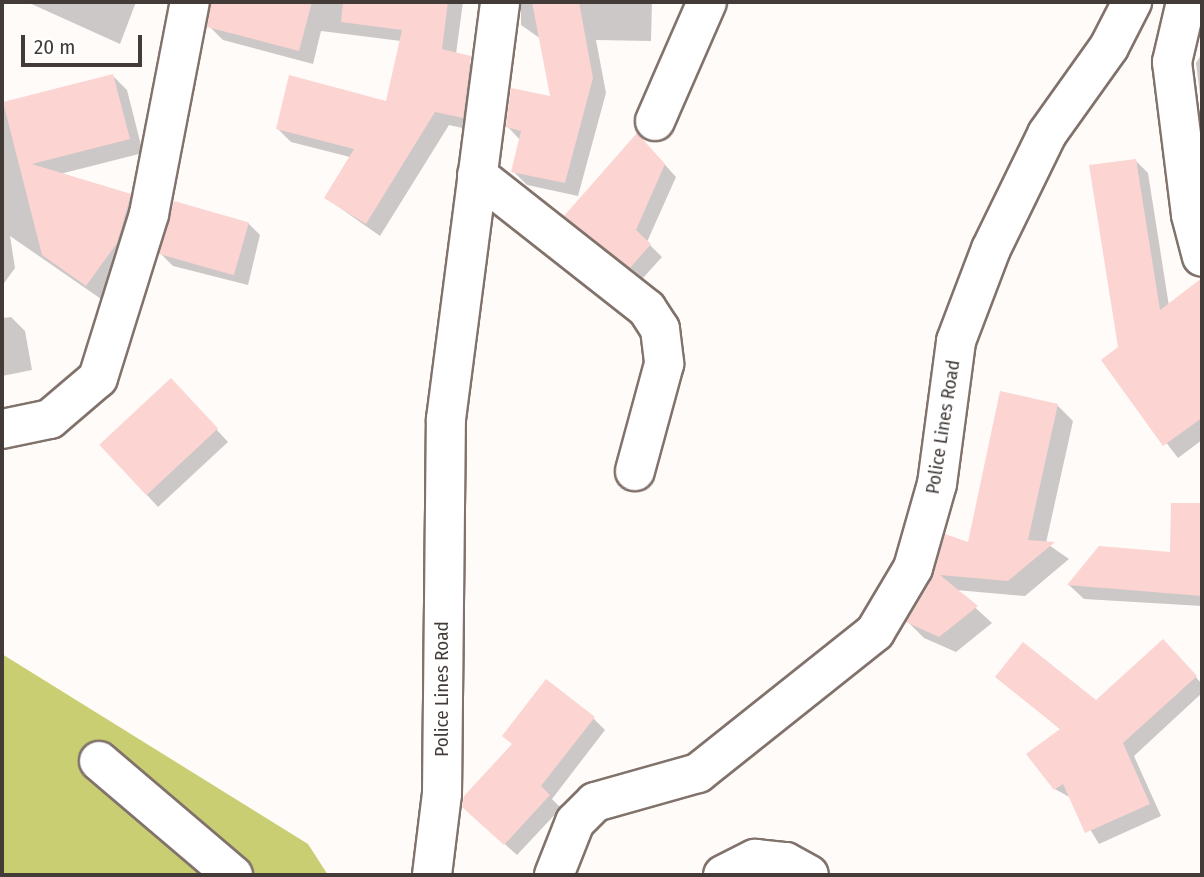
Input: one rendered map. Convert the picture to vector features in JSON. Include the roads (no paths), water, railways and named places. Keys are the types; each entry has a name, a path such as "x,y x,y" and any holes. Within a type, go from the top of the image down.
{"street":[{"path":"2,429 50,419 98,378 149,214 190,2"},
{"name":"Police Lines Road","path":"432,875 442,794 446,419 500,2"},
{"path":"655,121 707,2"},
{"name":"Police Lines Road","path":"554,875 575,822 595,802 698,773 875,632 913,568 937,484 956,341 990,249 1046,134 1109,47 1132,2"},
{"path":"1186,2 1172,62 1191,215 1202,257"},
{"path":"477,176 647,309 660,329 664,365 635,471"},
{"path":"99,761 233,875"},
{"path":"723,875 755,859 786,862 809,875"}]}
